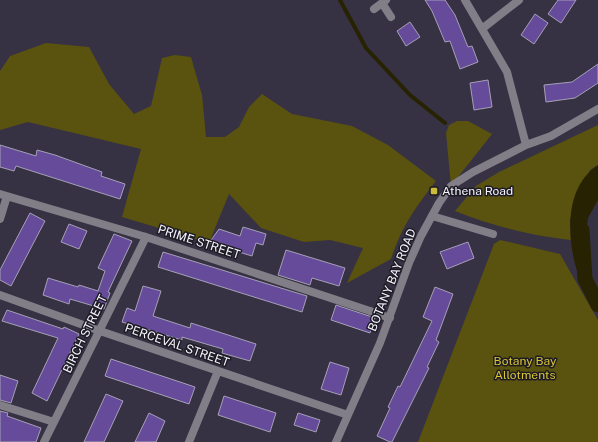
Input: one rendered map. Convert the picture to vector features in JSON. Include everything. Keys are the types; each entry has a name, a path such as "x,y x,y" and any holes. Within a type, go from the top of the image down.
{"street":[{"path":"465,0 508,72 526,145"},
{"path":"483,28 520,0"},
{"path":"374,9 384,2 391,17"},
{"name":"BOTANY BAY ROAD","path":"336,442 390,318 409,263 432,216 451,186 473,172 526,145 551,136 598,109"},
{"path":"0,219 3,195"},
{"name":"PRIME STREET","path":"3,195 146,237 390,318"},
{"path":"432,216 494,234"},
{"name":"BIRCH STREET","path":"44,442 146,237"},
{"name":"PERCEVAL STREET","path":"0,295 100,331 348,415"},
{"path":"189,442 218,371"},
{"path":"0,405 54,422"}],"green space":[{"path":"46,43 89,47 109,84 134,114 151,106 162,58 175,55 191,57 202,95 206,137 225,137 239,127 249,107 262,94 292,114 352,126 388,145 436,181 410,218 395,247 391,259 347,283 363,248 330,240 304,242 261,228 229,194 209,243 122,217 141,149 28,122 0,130 0,71 10,56"},
{"path":"457,121 468,121 492,134 451,186 446,133 449,125"},
{"path":"598,125 598,165 590,170 570,220 571,240 512,230 455,211 476,186 499,172"},
{"name":"Botany Bay Allotments","path":"500,240 560,254 598,320 598,442 418,442 494,244"}],"shaded area":[{"path":"598,165 598,200 588,218 583,254 593,284 598,291 598,311 577,270 573,255 570,230 572,205 576,193 588,173"}],"building":[{"path":"425,0 445,0 455,15 468,47 472,46 478,62 460,69 450,41 445,42 432,11"},
{"path":"558,0 576,0 561,23 548,14"},
{"path":"535,14 548,23 534,44 521,35"},
{"path":"410,22 420,37 406,46 397,31"},
{"path":"598,64 598,83 575,98 546,102 544,85 572,82"},
{"path":"488,80 492,107 474,110 470,83"},
{"path":"0,145 36,156 37,150 102,172 101,176 125,184 120,199 16,166 14,171 0,167"},
{"path":"30,213 45,221 11,286 0,280 0,270"},
{"path":"69,224 87,231 79,249 61,242"},
{"path":"243,227 266,234 263,245 256,243 252,256 209,243 219,229 240,236"},
{"path":"114,234 132,241 108,292 110,293 104,309 70,299 69,304 43,295 48,278 98,291 105,271 98,268"},
{"path":"468,242 474,258 447,269 440,252"},
{"path":"286,250 345,268 339,286 312,278 310,285 278,275"},
{"path":"163,252 307,296 302,312 158,267"},
{"path":"143,286 161,291 153,316 190,328 191,323 256,344 250,361 222,353 223,349 182,337 182,340 122,322 127,308 135,311"},
{"path":"435,287 453,294 436,340 439,342 427,367 429,368 392,442 390,442 377,436 398,386 400,387 432,321 423,317"},
{"path":"336,305 375,318 370,333 331,320"},
{"path":"7,310 63,329 64,327 79,334 47,401 32,393 58,338 2,321"},
{"path":"111,359 195,387 189,404 105,376"},
{"path":"330,362 349,368 341,395 321,389"},
{"path":"0,375 18,381 11,403 0,400"},
{"path":"106,394 123,401 104,442 84,442"},
{"path":"224,396 276,413 270,432 218,415"},
{"path":"0,411 8,413 7,416 41,428 36,442 0,442"},
{"path":"149,413 165,421 156,442 135,442"},
{"path":"298,413 320,420 316,432 294,425"}],"waterway":[{"path":"340,0 366,48 410,95 445,123"},
{"path":"582,230 585,279 598,305"}],"place":[{"name":"Athena Road","path":"434,191"}]}
